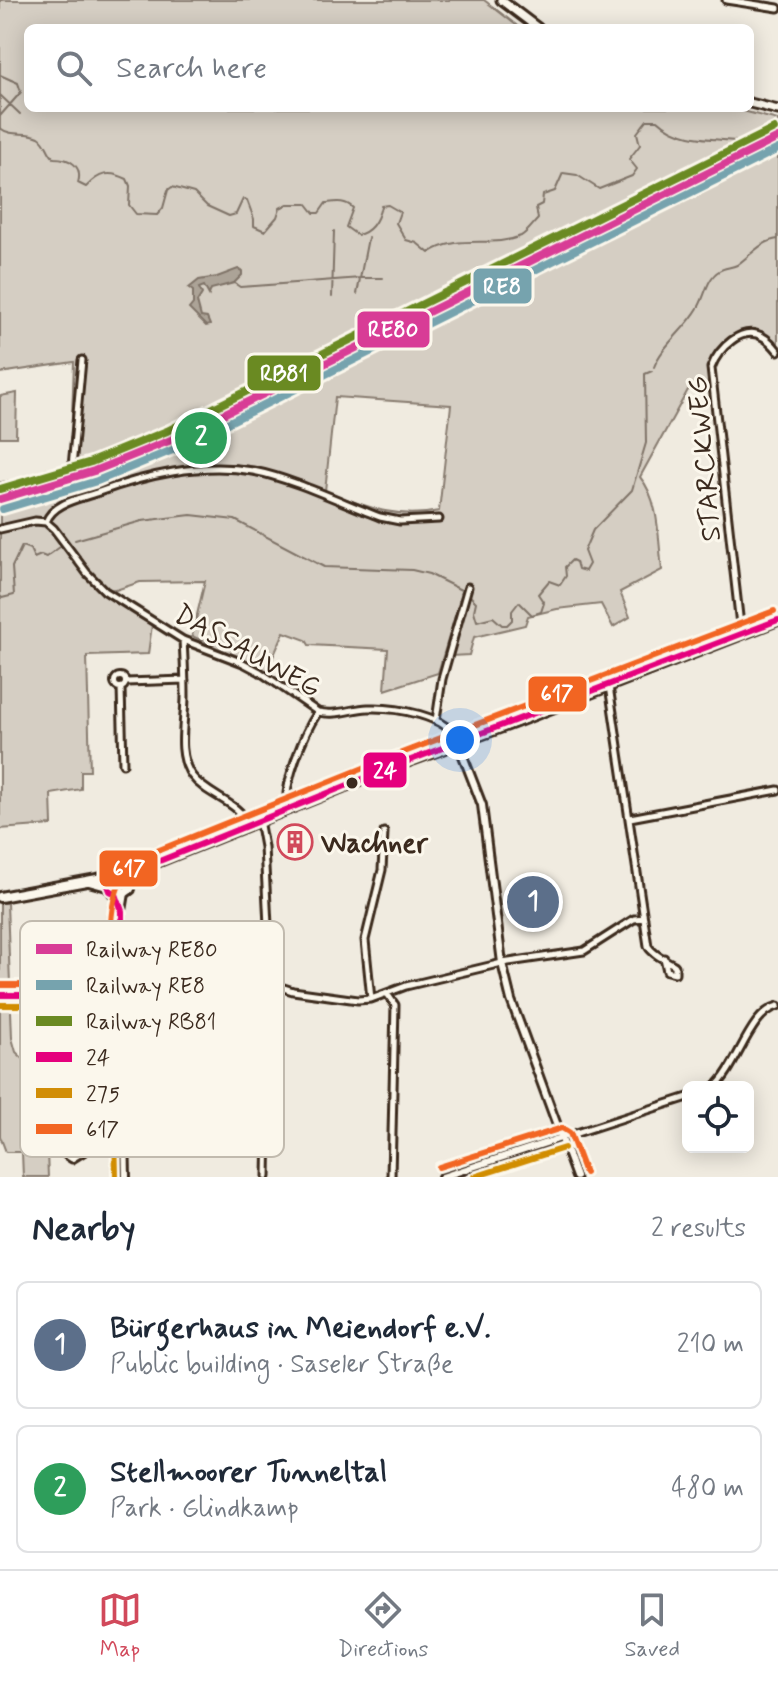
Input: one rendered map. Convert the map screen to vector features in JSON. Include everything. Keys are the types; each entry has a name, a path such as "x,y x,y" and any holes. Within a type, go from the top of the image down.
{"main road":[{"path":"501,0 533,24"},
{"path":"754,104 778,110"},
{"path":"129,876 248,824 778,620"},
{"path":"108,881 116,870 129,876"},
{"path":"0,897 89,881 108,881 121,894 131,887 129,876"}],"street":[{"path":"726,0 778,8"},
{"name":"STARCKWEG","path":"741,634 711,368 729,342 741,335 761,336 778,351"},
{"path":"0,487 72,467 82,360"},
{"path":"0,529 35,521 46,522 49,514 64,504 142,477 214,468 255,472 380,517 400,521 439,519"},
{"name":"DASSAUWEG","path":"46,522 99,586 183,640 243,663 318,712 330,714 370,708 436,720"},
{"path":"468,587 444,669 436,720 452,730 482,805 502,963 511,1000 576,1177"},
{"path":"183,640 183,750 187,767 199,784 241,813 248,824"},
{"path":"123,764 123,685 185,680"},
{"path":"609,685 648,947 664,958"},
{"path":"287,810 287,793 300,749 318,712"},
{"path":"630,818 778,790"},
{"path":"259,820 264,847 268,921"},
{"path":"371,999 365,940 382,870 384,832"},
{"path":"121,894 122,921"},
{"path":"284,988 358,1000 371,999 406,986 502,963 584,951 634,919 644,918"},
{"path":"388,995 395,1005 391,1177"},
{"path":"720,1081 761,1015 778,1006"},
{"path":"442,1177 682,1099"},
{"path":"267,1157 267,1177"}],"shaded area":[{"path":"0,0 484,0 515,24 24,24 24,112 747,112 778,120 778,347 762,333 738,335 724,343 710,363 709,388 688,390 640,477 655,509 662,570 620,592 630,617 613,627 601,604 557,609 528,616 525,625 474,637 469,655 451,656 466,596 461,596 438,673 385,690 388,649 309,645 306,640 284,632 267,671 192,636 205,581 140,582 102,592 152,625 148,654 87,656 90,771 81,771 81,789 51,794 52,825 0,829 0,490 70,471 74,362 0,373","holes":["335,397 451,405 439,511 394,513 325,491"]},
{"path":"238,269 242,275 234,283 211,289 209,295 204,286 199,288 202,294 197,302 201,317 207,318 210,325 206,326 189,309 193,304 193,291 189,288 199,280"},
{"path":"17,393 16,437 0,437 0,396"},
{"path":"0,903 7,903 12,1038 20,1056 20,1152 6,1152 0,1136"},
{"path":"22,1157 47,1157 48,1177 23,1177"}],"waterway":[{"path":"0,75 18,83 21,92 0,116"},
{"path":"0,95 20,114"},
{"path":"0,128 10,133 39,137 54,158 74,164 79,172 78,183 86,187 105,174 127,179 130,186 129,205 136,214 157,215 172,187 194,193 207,206 229,216 236,214 243,199 247,200 254,226 265,231 277,217 280,208 288,204 307,204 314,213 319,213 326,203 340,202 353,208 346,227 357,235 376,221 381,206 388,205 400,212 396,223 406,240 417,243 429,253 452,244 509,240 521,236 538,219 536,207 542,204 543,195 555,191 563,173 577,175 599,189 632,176 637,169 629,159 640,145 637,133 647,120 658,120 689,136 749,142"},
{"path":"332,297 334,231"},
{"path":"357,294 368,238"},
{"path":"654,367 663,351 693,316 715,274 737,265 761,246 778,239"},
{"path":"234,283 240,287 383,278"},
{"path":"469,595 476,602 474,611 477,621 493,617 502,625 507,625 519,602 532,615 541,612 544,603 538,594 549,581 560,585 566,576 565,567 572,560 578,569 585,571 589,564 584,551 593,530 632,490 646,443 645,374 652,371"},
{"path":"75,540 142,521 191,515 235,520 324,567 412,570 429,574 463,591"},
{"path":"0,596 14,595 12,567 22,546 30,549 34,558 41,555 46,557 60,547"}],"rail line":[{"name":"RB81","path":"0,489 91,462 167,431 774,129"},
{"name":"RE80","path":"0,499 94,471 171,440 778,138"},
{"name":"RE8","path":"3,509 97,481 175,449 778,149"}],"transit line":[{"name":"617","path":"111,921 119,886 126,871 137,859 386,759 774,611"},
{"name":"24","path":"122,921 116,894 110,891 107,883 112,872 142,868 390,768 778,620"},
{"name":"617","path":"0,985 20,985"},
{"name":"24","path":"0,995 20,995"},
{"name":"275","path":"0,1005 20,1005"},
{"name":"617","path":"439,1167 562,1128 570,1133 585,1173"},
{"name":"275","path":"474,1177 564,1148"},
{"name":"275","path":"116,1157 116,1177"}],"place":[{"name":"Stellmoorer Tunneltal","path":"201,438"},
{"name":"Wachner","path":"295,842"},
{"name":"Bürgerhaus in Meiendorf e.V.","path":"533,902"}]}
